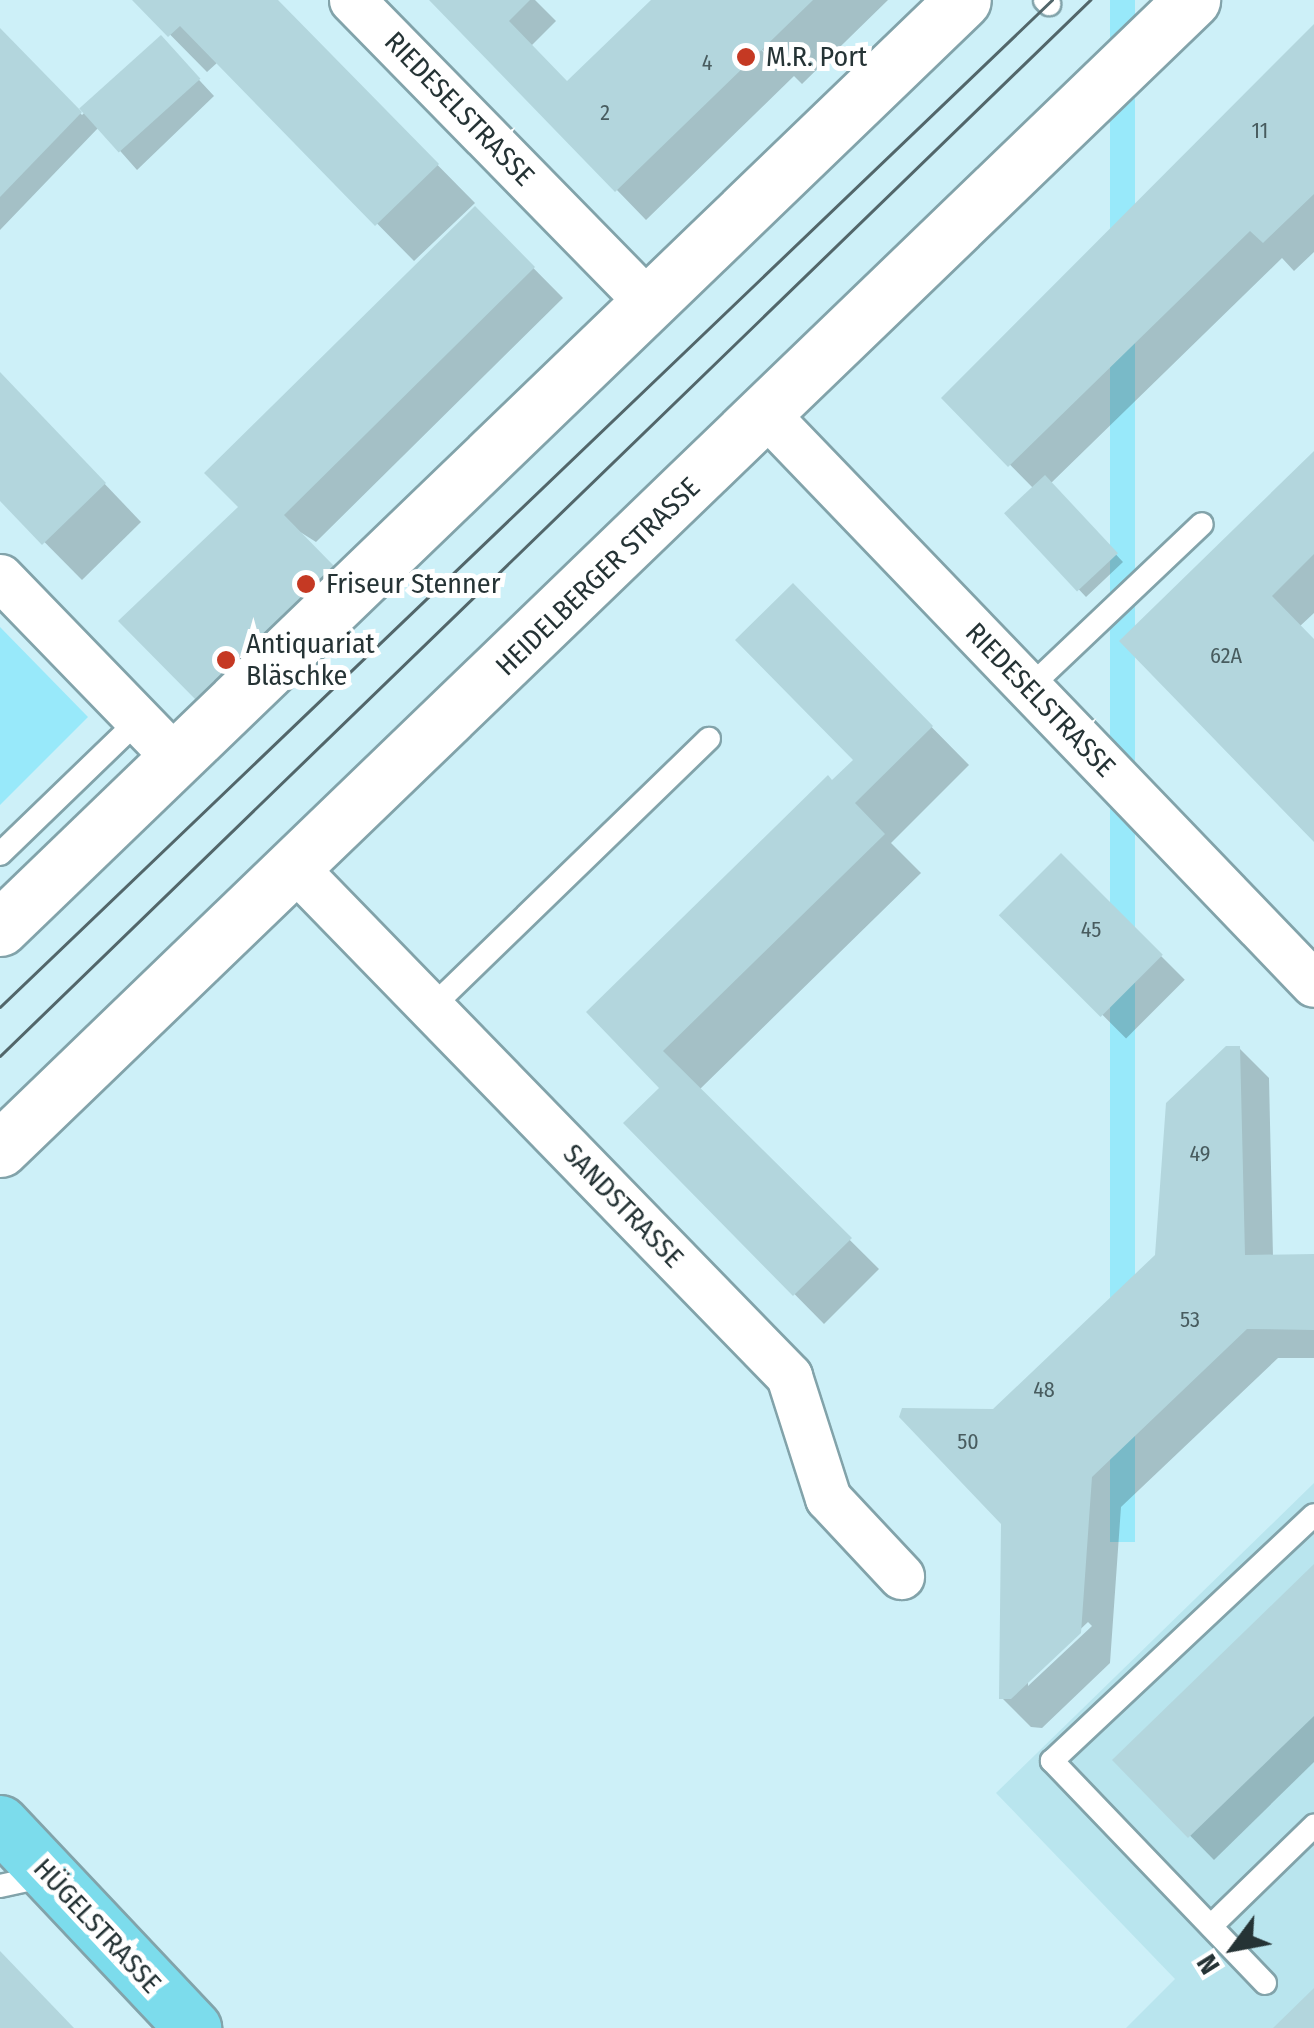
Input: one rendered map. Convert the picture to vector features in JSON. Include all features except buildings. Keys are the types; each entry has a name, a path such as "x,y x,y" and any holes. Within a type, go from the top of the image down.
{"main road":[{"path":"0,928 179,762 963,0"},
{"name":"HEIDELBERGER STRASSE","path":"0,1149 767,415 1192,0"},
{"name":"HÜGELSTRASSE","path":"0,1823 24,1880 193,2028"}],"street":[{"name":"RIEDESELSTRASSE","path":"352,0 649,303"},
{"name":"RIEDESELSTRASSE","path":"767,415 1314,984"},
{"path":"0,577 179,762"},
{"name":"SANDSTRASSE","path":"294,868 789,1376 828,1498 900,1576"}],"lane":[{"path":"1029,688 1202,524"},
{"path":"0,854 139,720"},
{"path":"431,1008 709,739"},
{"path":"1265,1983 1052,1761 1314,1515"},
{"path":"1210,1926 1314,1826"}],"shaded area":[{"path":"1110,0 1135,0 1135,1542 1110,1542"},
{"path":"0,627 88,717 0,805"},
{"path":"1314,1483 1314,2028 1126,2028 1175,1979 996,1793"}],"tram line":[{"path":"0,1007 1052,0"},
{"path":"0,1056 1090,0"}],"place":[{"name":"M.R. Port","path":"746,57"},
{"name":"Friseur Stenner","path":"306,584"},
{"name":"Antiquariat Bläschke","path":"226,660"}]}
